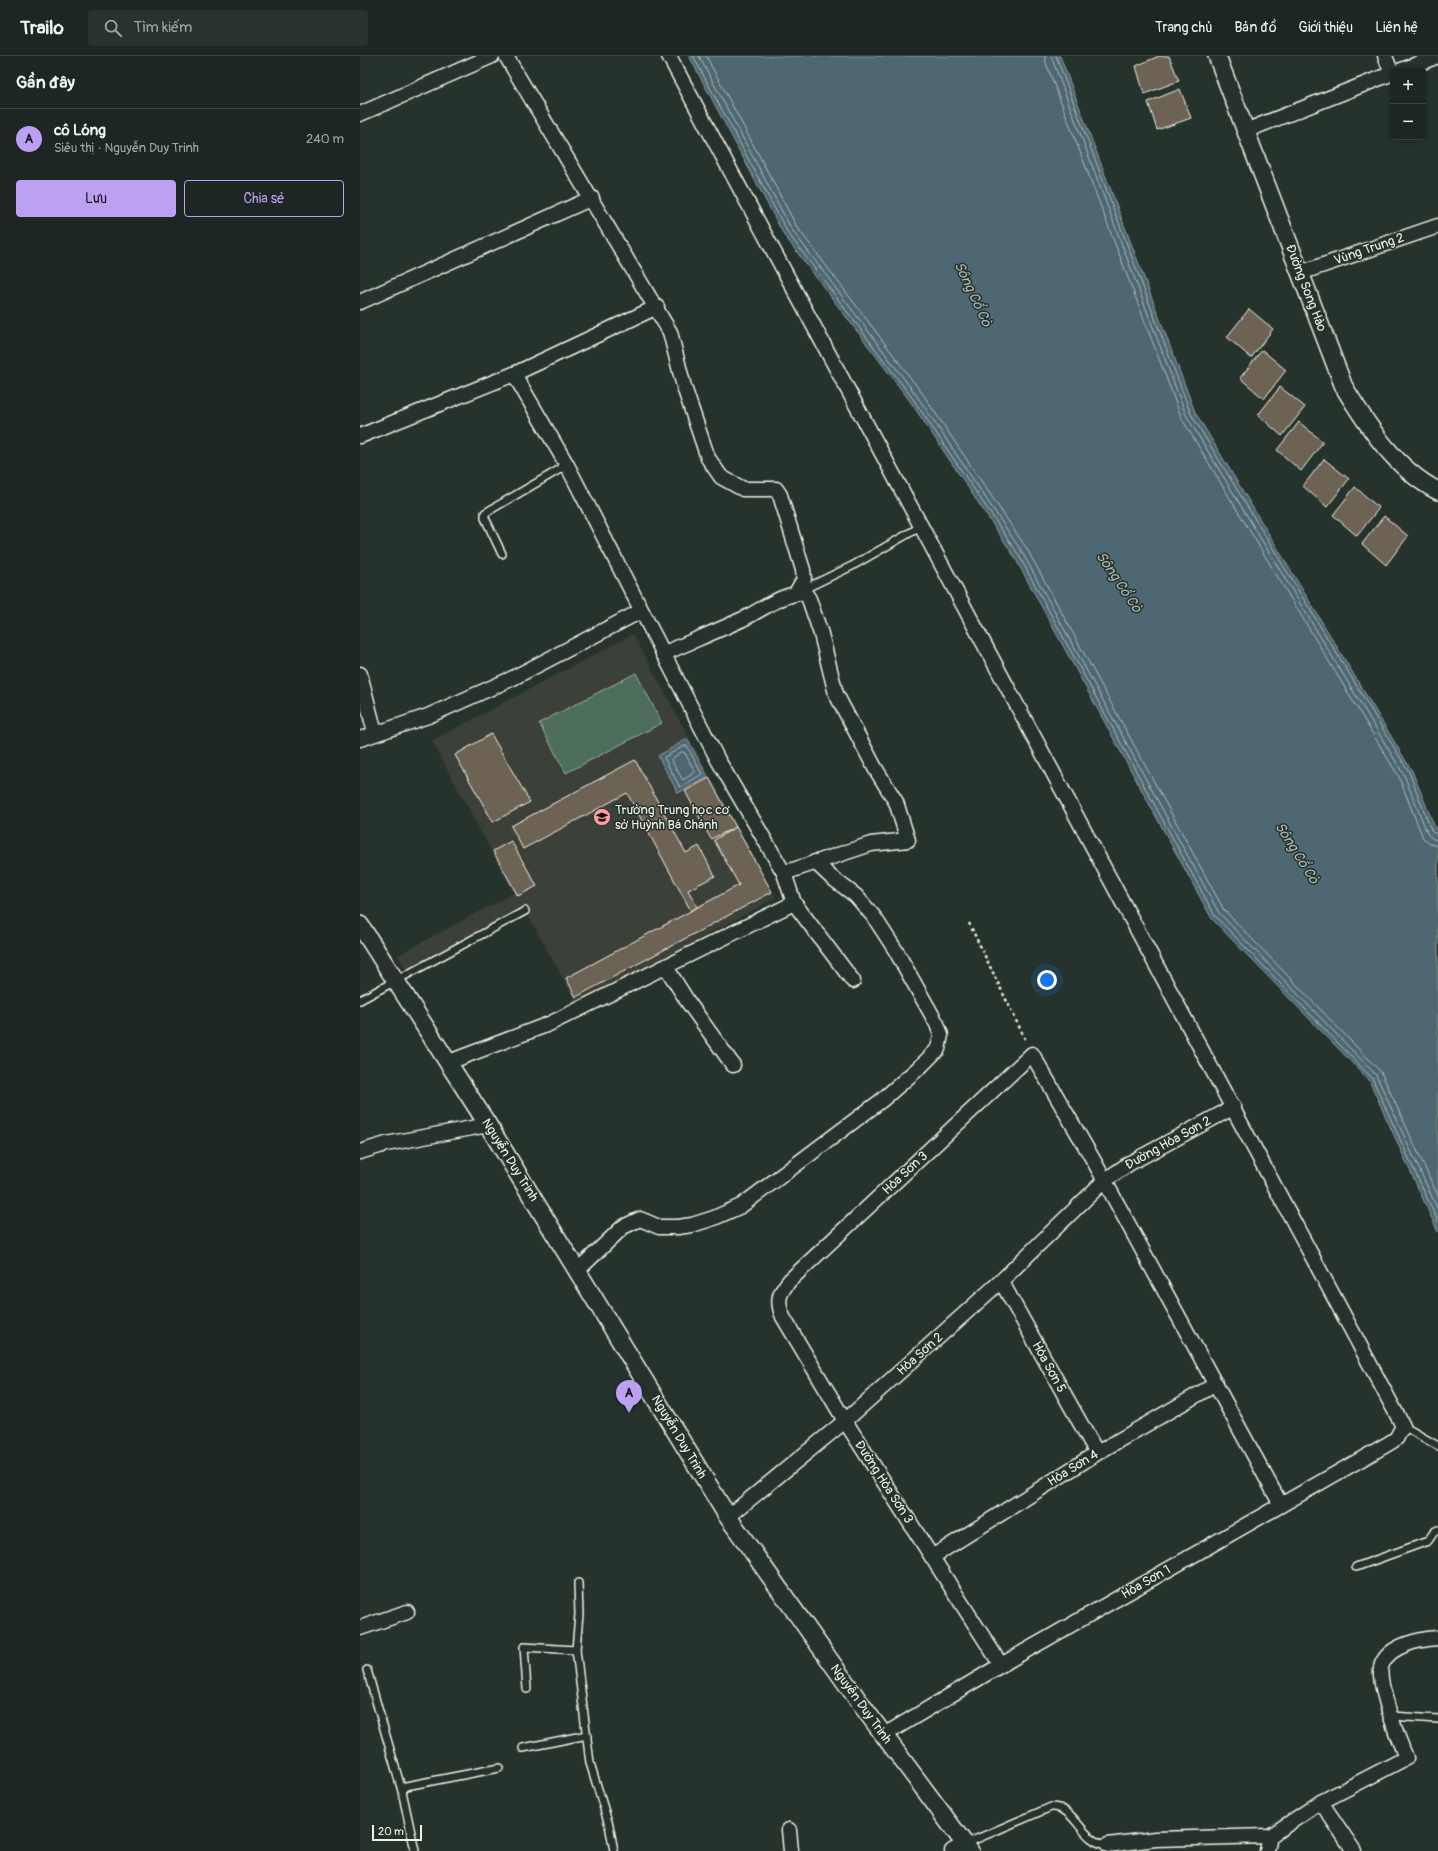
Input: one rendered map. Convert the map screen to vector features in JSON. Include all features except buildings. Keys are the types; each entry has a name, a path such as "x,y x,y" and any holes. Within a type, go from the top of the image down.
{"street":[{"path":"360,114 492,56"},
{"path":"506,56 592,198 670,332 684,387 708,458 722,477 743,489 776,489 780,495 803,570 804,579 796,592 741,620 663,654"},
{"path":"669,56 920,527 1234,1107 1403,1426"},
{"name":"Đường Song Hào","path":"1217,56 1344,387 1363,418 1395,458 1427,486 1438,491"},
{"path":"1385,56 1392,68"},
{"path":"1408,68 1438,56"},
{"path":"1245,131 1390,75"},
{"path":"360,302 592,198"},
{"name":"Vùng Trung 2","path":"1300,273 1438,226"},
{"path":"360,436 514,374 657,308"},
{"path":"514,374 567,465 718,760 784,873 794,903 854,981"},
{"path":"784,873 871,844 908,840 896,802 875,768 836,694 821,634 809,599 805,593 796,592"},
{"path":"360,739 428,716 511,679 641,611"},
{"path":"360,674 376,733"},
{"path":"578,1270 623,1227 640,1219 659,1227 678,1227 706,1220 741,1206 882,1100 938,1049 941,1035 937,1024 896,951 874,917 856,896 831,877 815,862"},
{"path":"449,1062 548,1024 794,903"},
{"name":"Nguyễn Duy Trinh","path":"360,925 449,1062 578,1270 728,1517 884,1735 962,1849"},
{"path":"666,967 688,1002 733,1065"},
{"path":"1032,1054 1104,1181 1282,1505"},
{"name":"Hỏa Sơn 3","path":"780,1294 790,1280 1032,1054"},
{"name":"Đường Hỏa Sơn 2","path":"1104,1181 1130,1163 1234,1107"},
{"path":"360,1152 409,1139 488,1125"},
{"name":"Hỏa Sơn 2","path":"728,1517 845,1421 1001,1281 1104,1181"},
{"name":"Hỏa Sơn 5","path":"1001,1281 1097,1453"},
{"name":"Đường Hỏa Sơn 3","path":"780,1294 780,1311 783,1317 845,1421 1001,1665"},
{"name":"Hỏa Sơn 4","path":"932,1557 1097,1453 1216,1384"},
{"name":"Hỏa Sơn 1","path":"884,1735 1001,1665 1386,1445 1396,1439 1403,1426"},
{"path":"360,1628 407,1612"},
{"path":"1108,1845 1155,1839 1270,1836 1321,1802 1406,1758 1391,1716 1380,1675 1382,1663 1389,1653 1401,1646 1438,1638"},
{"path":"1321,1802 1354,1851"},
{"path":"789,1830 791,1851"},
{"path":"1267,1851 1270,1836"}],"lane":[{"path":"502,554 485,518 485,513 567,465"},
{"path":"796,592 852,566 920,527"},
{"path":"360,1000 526,911"},
{"path":"1403,1426 1438,1446"},
{"path":"1356,1567 1428,1541 1434,1532 1438,1530"},
{"path":"578,1583 579,1614 576,1650 590,1763 614,1851"},
{"path":"527,1689 524,1647 576,1650"},
{"path":"367,1670 402,1791 416,1851"},
{"path":"1391,1716 1438,1719"},
{"path":"523,1748 587,1735"},
{"path":"402,1791 406,1786 499,1768"},
{"path":"962,1849 1056,1806 1066,1810 1091,1840 1101,1845 1108,1845"}],"path":[{"path":"969,923 1032,1054"}],"shaded area":[{"name":"Trường Trung học cơ sở Huỳnh Bá Chánh","path":"633,634 776,898 577,1004 528,915 410,977 398,955 514,893 432,741"}],"green space":[{"path":"636,673 662,723 566,773 539,723"}],"water":[{"name":"Sông Cổ Cò","path":"689,56 1060,56 1195,412 1412,771 1438,835 1438,1232 1369,1080 1212,919 1014,556 910,401 784,235"},
{"path":"687,739 708,777 678,793 658,756"}],"place":[{"name":"Trường Trung học cơ sở Huỳnh Bá Chánh","path":"602,817"},
{"name":"cô Lóng","path":"629,1413"}]}
